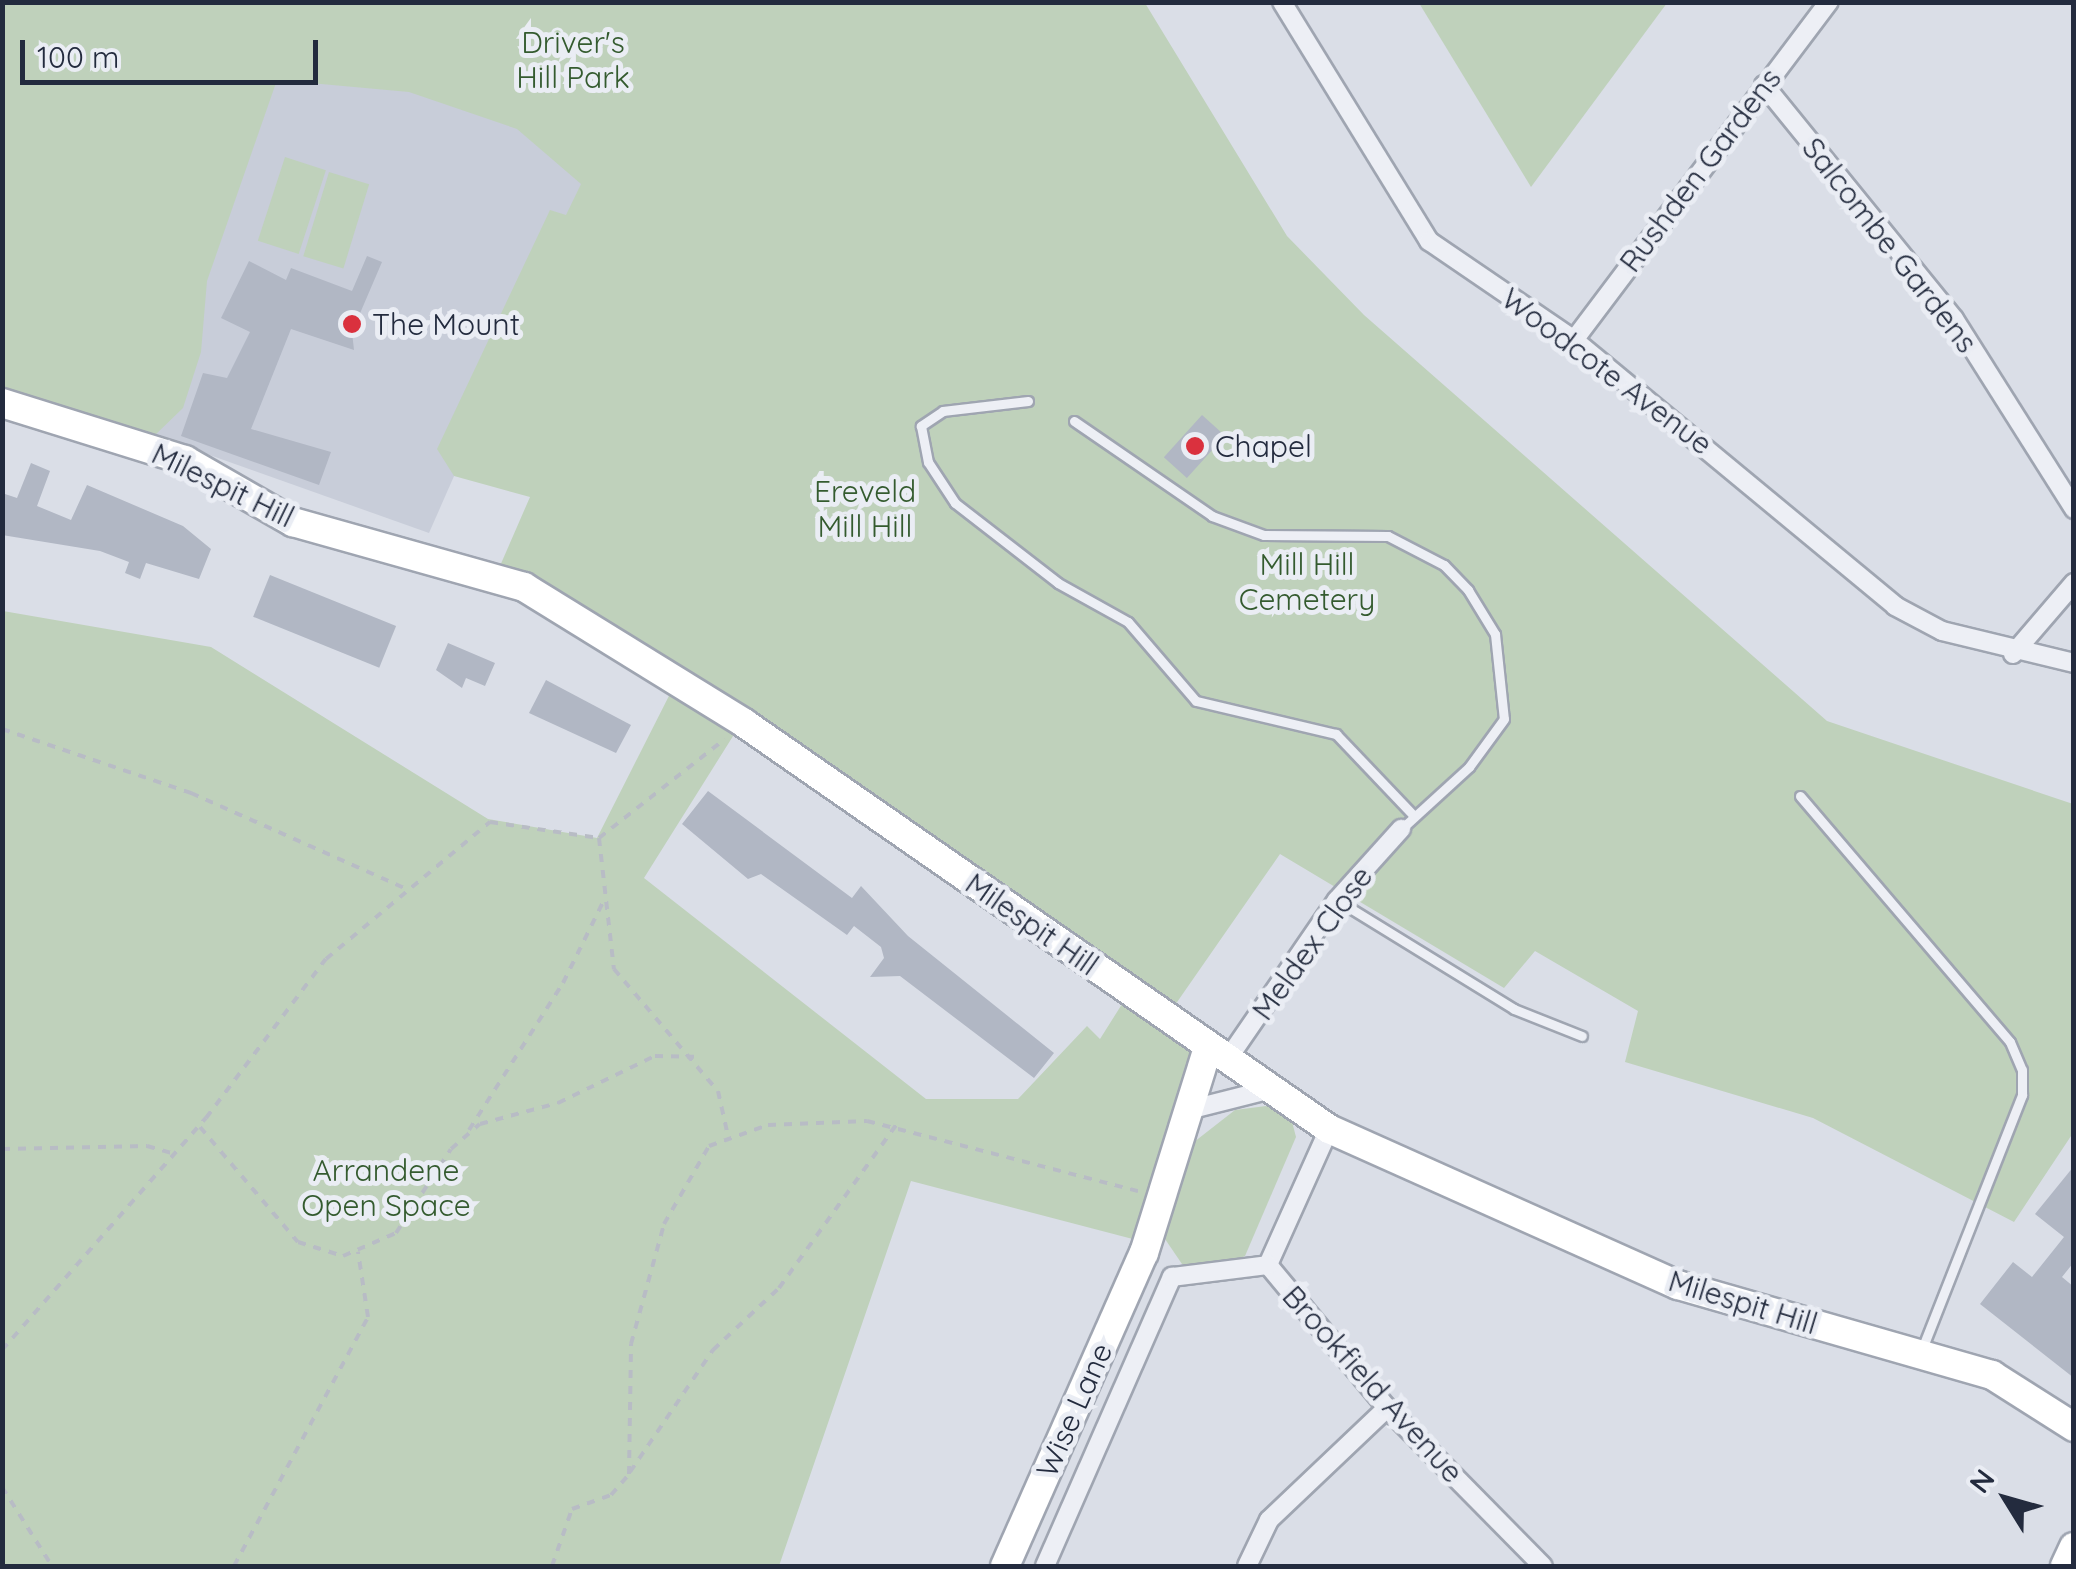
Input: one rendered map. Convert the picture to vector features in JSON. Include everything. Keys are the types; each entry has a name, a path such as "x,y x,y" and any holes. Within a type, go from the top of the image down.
{"street":[{"name":"Woodcote Avenue","path":"1282,2 1429,241 1574,340 1895,606 2013,654 2074,664"},
{"name":"Rushden Gardens","path":"1574,340 1829,2"},
{"name":"Salcombe Gardens","path":"1764,86 1954,319 2074,509"},
{"name":"Milespit Hill","path":"2,403 185,460 293,522 510,581 744,723 1329,1129 1678,1285 1992,1375 2074,1427"},
{"path":"2013,654 2074,583"},
{"name":"Meldex Close","path":"1218,1054 1336,900 1408,823"},
{"name":"Wise Lane","path":"1005,1566 1144,1252 1192,1109 1218,1054"},
{"path":"1192,1109 1271,1089"},
{"name":"Brookfield Avenue","path":"1329,1129 1268,1264 1387,1408 1543,1566"},
{"path":"1144,1252 1172,1278 1268,1264"},
{"name":"Wise Lane","path":"1044,1566 1172,1278"},
{"path":"1247,1566 1268,1520 1387,1408"},
{"path":"2065,1566 2074,1547"}],"lane":[{"path":"1028,401 944,411 921,426 928,462 955,502 1058,582 1128,622 1196,700 1336,734 1408,823 1504,719 1495,634 1468,590 1444,565 1388,536 1264,535 1212,516 1074,421"},
{"path":"1800,796 2010,1042 2022,1070 2022,1094 1921,1355"},
{"path":"1336,900 1514,1009 1582,1036"}],"path":[{"path":"2,1350 198,1126 326,959 490,822 599,838 744,723"},
{"path":"2,729 191,793 409,890"},
{"path":"599,838 614,969 694,1057 718,1091 728,1136"},
{"path":"198,1126 298,1242 358,1252 396,1233 469,1130 563,984 606,894"},
{"path":"469,1130 558,1103 655,1056 694,1057"},
{"path":"629,1474 631,1344 651,1266 690,1175 728,1136 806,1121 896,1124 1162,1198"},
{"path":"552,1566 572,1510 611,1495 629,1474 713,1350 779,1288 896,1124"},
{"path":"2,1150 147,1146 174,1154"},
{"path":"234,1566 368,1317 358,1252"},
{"path":"2,1487 52,1566"}],"shaded area":[{"name":"The Mount","path":"291,41 608,126 429,533 145,432"}],"green space":[{"path":"3,3 1145,3 1287,236 1364,315 1827,721 2073,804 2073,1133 2014,1222 1813,1118 1625,1062 1638,1011 1535,951 1504,988 1280,854 1166,1018 1208,1047 1148,1243 911,1181 779,1566 3,1566 3,611 211,647 488,819 597,838 675,684 740,725 644,878 926,1099 1018,1099 1087,1026 1100,1039 1129,993 744,723 496,575 530,497 454,476 437,449 550,210 566,215 581,184 517,129 409,92 277,80 207,281 201,352 183,408 152,438 3,403"},
{"path":"1419,3 1667,3 1531,187"},
{"path":"285,157 326,170 299,254 258,241"},
{"path":"329,172 369,184 343,268 303,256"},
{"path":"1266,1106 1290,1114 1296,1137 1245,1256 1214,1270 1182,1264 1165,1239 1194,1142 1235,1110"}],"building":[{"path":"367,256 382,262 352,332 354,350 291,329 251,429 331,452 319,485 181,436 203,373 227,378 250,332 221,318 249,261 286,280 291,268 352,291"},
{"name":"Chapel","path":"1202,415 1225,436 1187,478 1164,457"},
{"path":"31,463 50,471 37,506 71,520 87,485 183,526 211,549 199,579 146,563 140,579 125,573 129,562 100,551 2,535 2,493 17,498"},
{"path":"270,575 396,626 379,668 253,617"},
{"path":"448,643 495,663 485,686 466,678 462,688 436,670"},
{"path":"546,680 631,725 616,753 529,713"},
{"path":"708,791 852,898 861,886 908,936 1054,1053 1034,1078 900,976 870,977 884,958 881,947 854,926 847,935 761,874 748,879 682,824"},
{"path":"2074,1166 2074,1262 2062,1277 2074,1287 2074,1378 1980,1304 2013,1262 2032,1277 2064,1237 2035,1214"}],"place":[{"name":"The Mount","path":"352,324"},
{"name":"Chapel","path":"1195,446"}],"park label":[{"name":"Driver's Hill Park","path":"573,59"},
{"name":"Ereveld Mill Hill","path":"865,508"},
{"name":"Mill Hill Cemetery","path":"1307,581"},
{"name":"Arrandene Open Space","path":"386,1187"}]}
